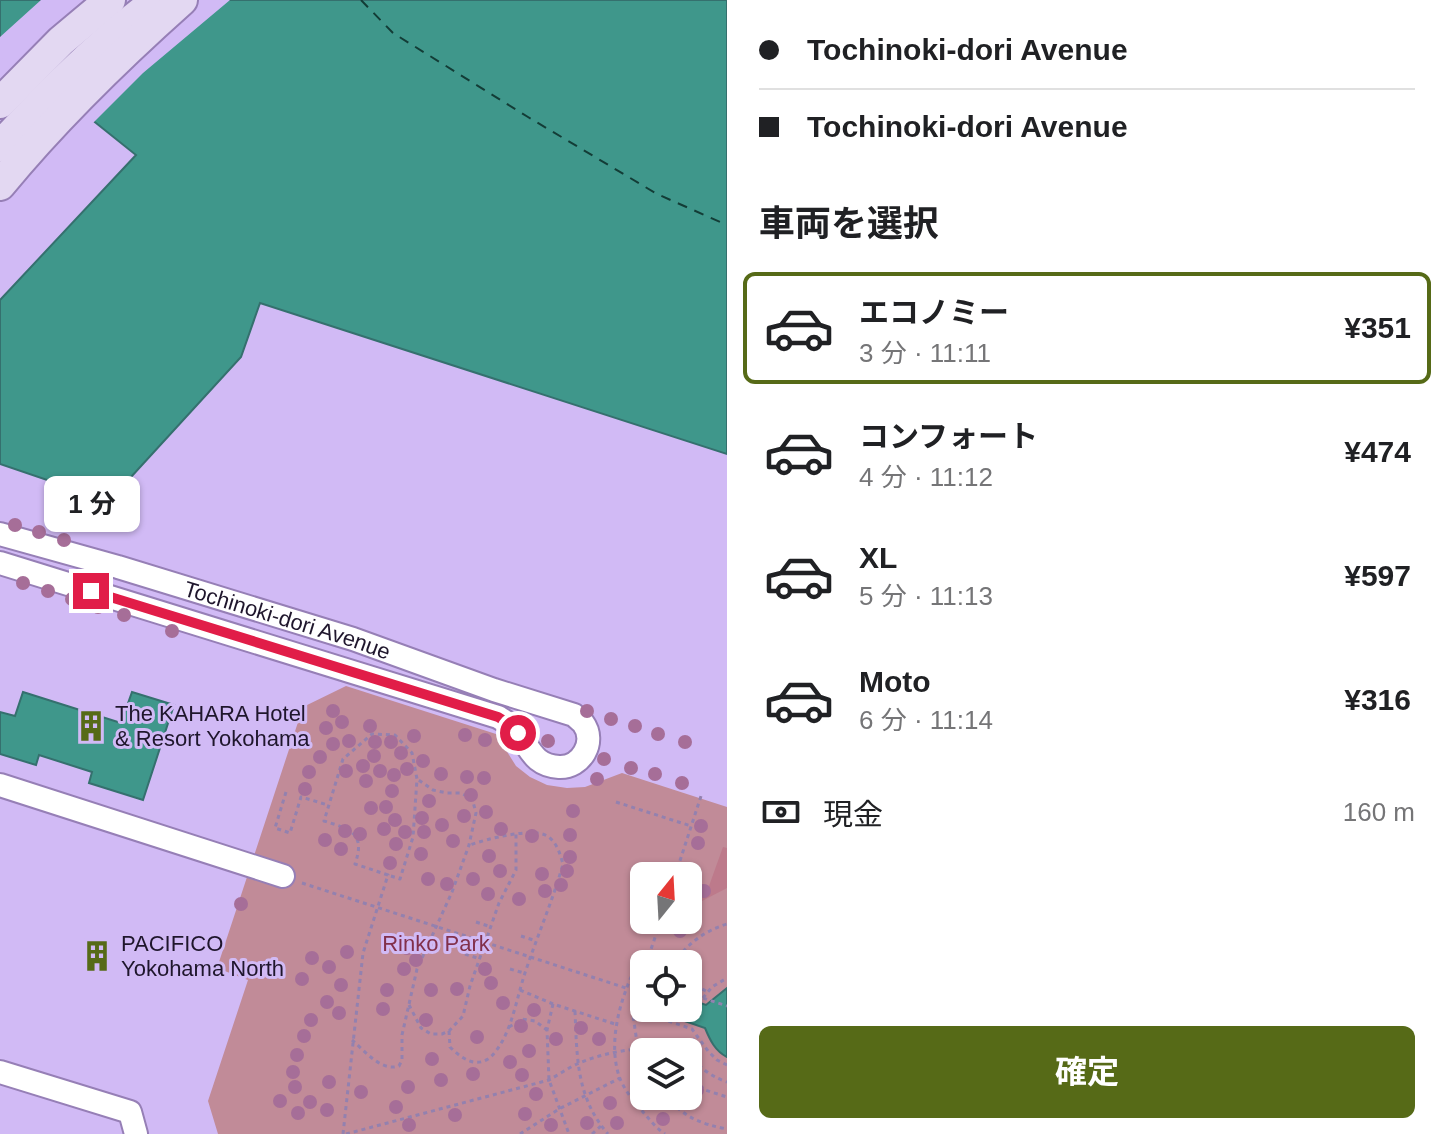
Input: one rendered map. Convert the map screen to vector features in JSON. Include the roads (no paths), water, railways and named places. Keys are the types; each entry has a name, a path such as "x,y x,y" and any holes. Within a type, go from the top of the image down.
{"street":[{"path":"0,103 10,72 46,30 85,0"},
{"path":"10,72 61,41 110,0"},
{"path":"0,185 99,47 157,0"},
{"path":"0,146 182,0"},
{"name":"Tochinoki-dori Avenue","path":"0,534 353,639 574,715 587,731 585,752 577,762 564,767 546,765 536,759 511,725 498,717 0,563"},
{"path":"274,648 284,618"},
{"path":"401,687 431,667"},
{"path":"0,785 283,876"},
{"path":"0,1072 130,1112 136,1134"}],"place":[{"name":"The KAHARA Hotel & Resort Yokohama","path":"91,726"},
{"name":"PACIFICO Yokohama North","path":"97,956"}],"park label":[{"name":"Rinko Park","path":"436,943"}]}
